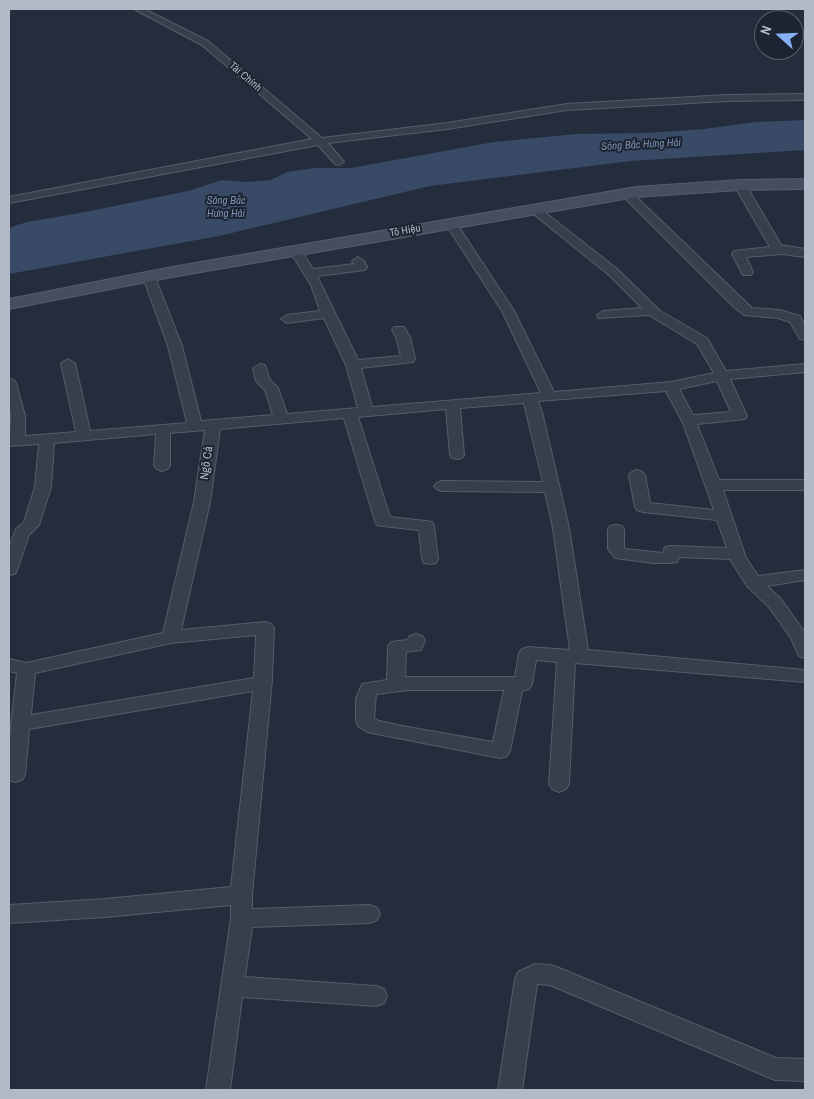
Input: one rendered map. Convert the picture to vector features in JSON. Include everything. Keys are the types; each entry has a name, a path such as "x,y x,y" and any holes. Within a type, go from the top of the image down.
{"main road":[{"name":"Tô Hiệu","path":"9,304 149,276 295,250 628,194 693,187 805,184"}],"street":[{"name":"Tài Chính","path":"138,9 205,43 320,141 339,162"},
{"path":"9,200 320,141 447,126 568,107 727,98 805,97"},
{"path":"740,185 776,247 782,250"},
{"path":"628,194 739,304 749,312 779,314 795,319 805,336"},
{"path":"534,209 613,272 652,312 702,341 722,376 740,416 688,420"},
{"path":"450,223 508,311 549,395"},
{"path":"295,250 317,285 328,314 353,365 366,412"},
{"path":"747,272 738,254 782,250 805,252"},
{"path":"310,273 360,267 358,261"},
{"path":"149,276 175,346 195,426"},
{"path":"603,315 652,312"},
{"path":"288,318 328,314"},
{"path":"353,365 408,359 404,337 398,330"},
{"path":"68,362 84,436"},
{"path":"260,368 263,381 271,388 281,419"},
{"path":"9,383 18,416 13,442 671,386 722,376 805,368"},
{"path":"671,386 688,420 714,486 736,554 753,582 775,603 803,642"},
{"path":"529,397 535,412 560,528 573,656 559,784"},
{"path":"453,404 457,455"},
{"path":"350,413 383,521 426,526 430,559"},
{"name":"Ngõ Cả","path":"171,637 202,502 213,424"},
{"path":"162,466 164,428"},
{"path":"9,570 21,535 24,530 32,525 43,487 47,440"},
{"path":"637,475 643,507 724,516"},
{"path":"714,486 805,485"},
{"path":"442,486 550,486"},
{"path":"616,530 616,549 621,554 671,558 672,551 736,554"},
{"path":"753,582 805,575"},
{"path":"15,775 22,723 17,667 171,637 265,628 262,683 241,895 242,918 218,1090"},
{"path":"396,685 397,646 415,646 416,640"},
{"path":"515,684 500,751 486,747 402,734 374,727 366,721 365,699 368,689 396,685 515,684 523,684 528,653 805,676"},
{"path":"22,723 262,683"},
{"path":"9,914 105,908 241,895"},
{"path":"242,918 368,914"},
{"path":"510,1090 526,979 535,974 551,975 775,1069 805,1070"},
{"path":"232,986 376,996"}],"water":[{"name":"Sông Bắc Hưng Hải","path":"805,120 805,150 631,161 430,186 219,236 9,274 9,228 27,222 188,191 222,180 247,182 271,180 287,172 314,168 351,168 494,142 576,134 647,133 704,129 755,122"}]}
